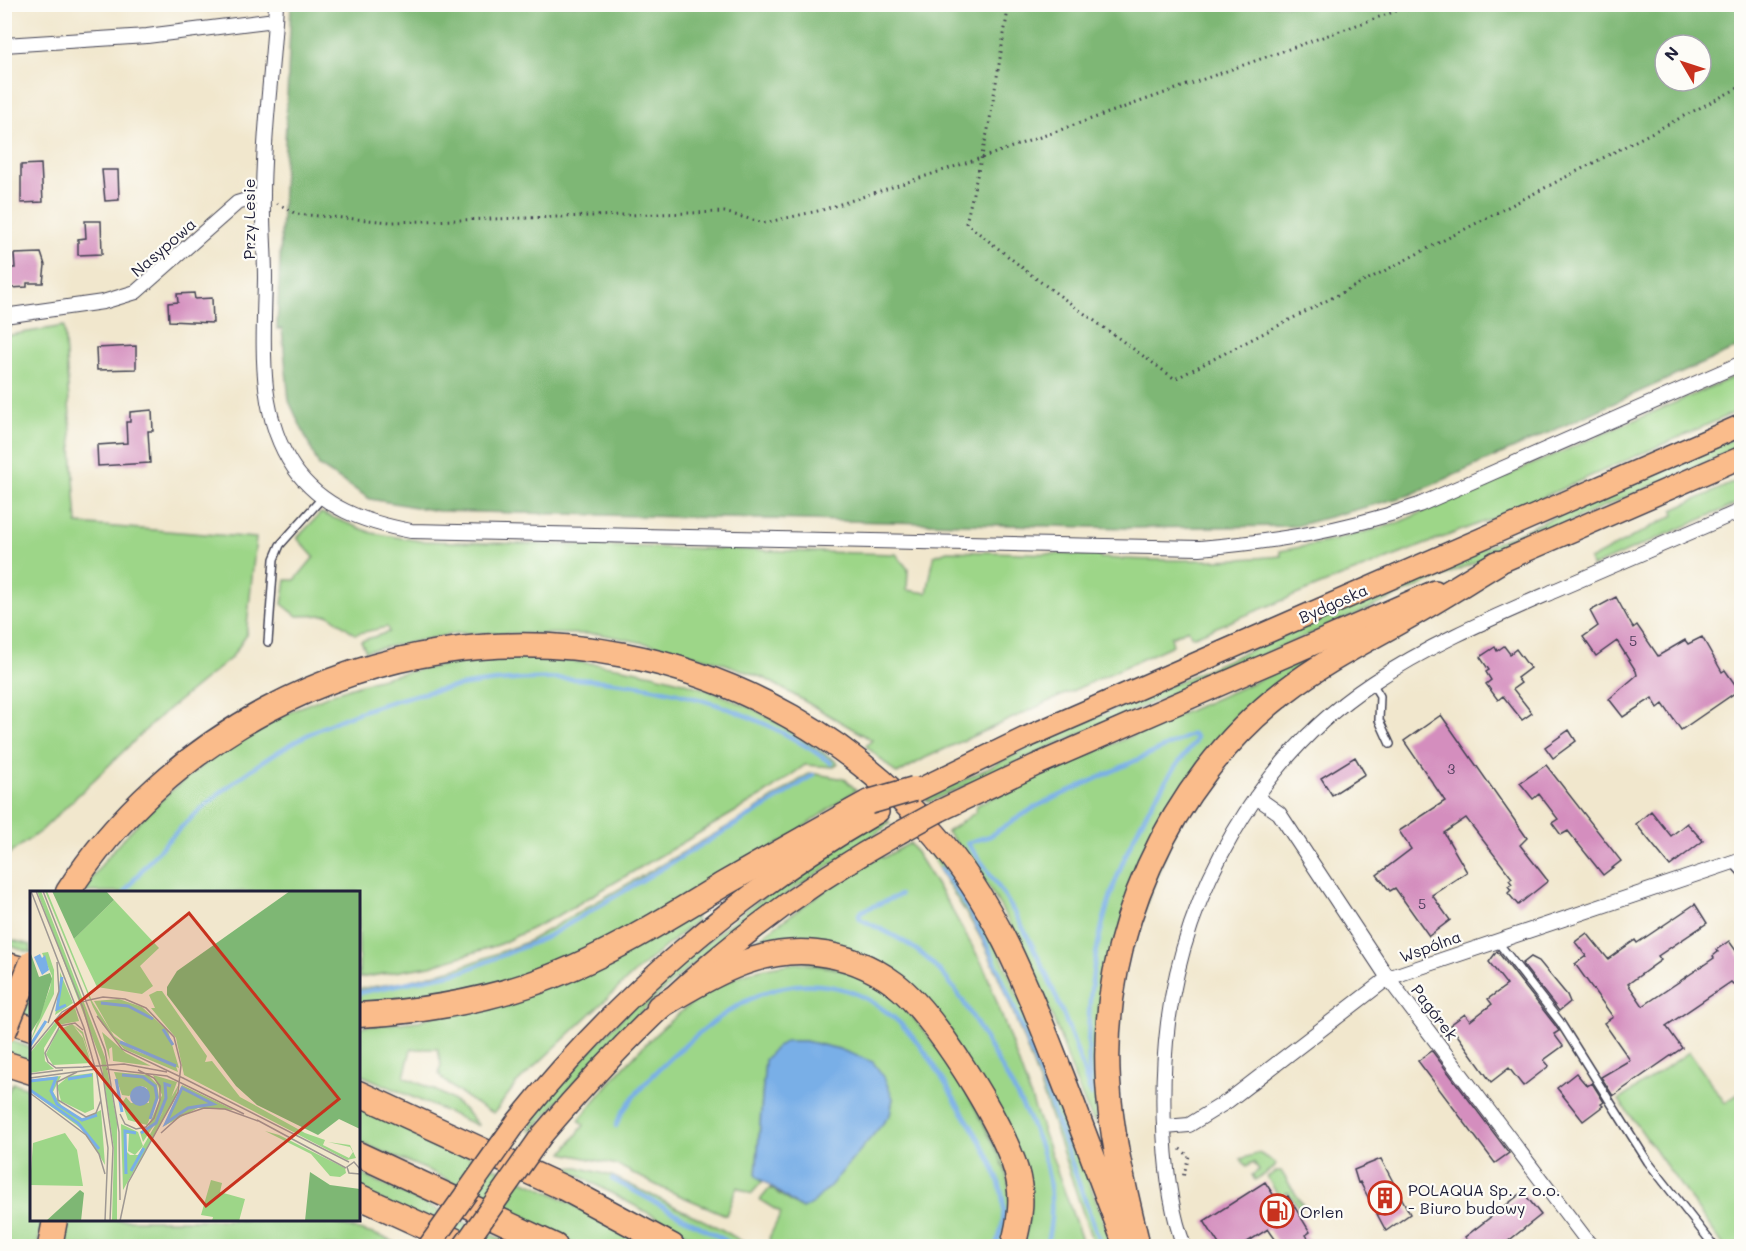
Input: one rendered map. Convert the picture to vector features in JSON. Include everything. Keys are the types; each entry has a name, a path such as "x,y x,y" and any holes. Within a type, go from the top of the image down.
{"highway":[{"path":"1138,1246 1116,1151 1108,1082 1108,1028 1114,979 1125,936 1136,900 1153,858 1178,812 1209,769 1241,732 1282,694 1328,660 1497,563"},
{"path":"69,891 111,835 150,793 192,758 238,726 291,697 343,675 435,651 495,645 556,645 595,650 679,667 730,685 782,711 831,740 875,773 912,809 973,883 1001,930 1024,978 1126,1246"},
{"path":"360,1015 408,1012 469,1002 528,985 573,968 654,927 873,807 919,789"},
{"path":"659,1007 711,976 743,963 775,955 814,952 848,959 896,984 931,1021 986,1107 1005,1142 1016,1170 1021,1199 1014,1246"},
{"path":"4,955 30,962"},
{"path":"4,964 30,971"},
{"path":"4,1032 30,967"},
{"path":"4,1019 30,1027"},
{"path":"4,1063 30,1071"},
{"path":"360,1094 564,1188 672,1246"},
{"path":"360,1155 555,1246"},
{"path":"360,1197 465,1246"},
{"path":"50,1246 55,1221"}],"main road":[{"name":"Bydgoska","path":"919,789 1025,738 1742,425"},
{"path":"465,1246 542,1136 587,1082 659,1007 755,926 826,876 939,811 1036,765 1742,456"},
{"path":"429,1246 516,1123 562,1065 674,955 773,877 873,807"}],"street":[{"name":"Przy Lesie","path":"276,4 263,195 264,384 276,432 295,469 321,498 355,517 411,531 1200,548 1267,542 1367,522 1419,505 1742,363"},
{"path":"4,45 147,36 275,20"},
{"name":"Nasypowa","path":"4,316 103,302 136,292 237,203 263,195"},
{"path":"1184,1246 1171,1192 1165,1127 1166,1042 1172,995 1183,947 1204,890 1229,840 1256,797 1311,735 1372,683 1467,629 1742,510"},
{"name":"Pagórek","path":"1256,797 1279,813 1388,978 1591,1246"},
{"name":"Wspólna","path":"1165,1127 1189,1125 1228,1101 1388,978 1496,940 1738,865"}],"lane":[{"path":"268,642 274,559 280,545 321,498"},
{"path":"1372,683 1380,696 1379,720 1390,744"},
{"path":"1496,940 1560,1022 1648,1162 1714,1246"}],"path":[{"path":"1009,4 981,158 966,223 1038,280 1175,379 1742,86"},
{"path":"263,195 296,214 392,222 724,213 764,223 822,210 981,158 1416,4"},
{"path":"1182,1180 1189,1156 1176,1142 1182,1135 1188,1134 1189,1125"}],"green space":[{"path":"291,5 1741,5 1741,346 1410,495 1296,526 1129,528 438,511 370,499 319,466 289,401 282,329 277,329"},
{"path":"64,326 77,524 256,538 246,636 231,658 160,716 42,830 5,857 5,336"},
{"path":"1741,374 1741,410 1509,512 1192,637 1188,629 1171,637 1173,645 925,758 897,774 866,746 872,740 766,679 720,662 600,634 458,633 366,651 361,641 389,632 387,627 355,634 329,615 297,616 282,604 286,580 295,580 314,557 297,538 321,513 372,533 420,541 896,554 908,569 907,590 927,593 934,556 947,551 1098,555 1101,558 1168,560 1281,556 1280,551 1395,524"},
{"path":"1741,435 1741,447 1045,749 929,802 926,799 1036,744"},
{"path":"1741,479 1741,502 1592,567 1589,560 1674,515 1673,510"},
{"path":"1329,649 1298,667 1273,688 1199,764 1097,1035 1096,1124 1081,1094 1036,978 1012,927 966,854 947,832 976,812 977,805"},
{"path":"532,658 560,660 617,667 673,679 727,697 753,709 796,734 838,763 834,767 805,765 762,796 561,914 498,945 430,966 360,978 360,891 85,891 123,839 150,811 190,775 233,744 278,718 326,697 375,680 426,668 478,661"},
{"path":"810,773 845,779 856,790 782,842 589,951 477,992 360,1006 360,989 404,982 461,967 527,942 748,815"},
{"path":"888,821 890,823 873,836 750,919 705,953 628,1026 532,1131 529,1129 542,1106 576,1066 636,1003 745,910 867,828"},
{"path":"925,842 959,886 998,949 1031,1027 1113,1246 1094,1246 1045,1099 1004,989 981,939"},
{"path":"910,843 949,905 985,969 1084,1246 1023,1246 1029,1215 915,989 760,949 756,940 840,880 881,855 883,858"},
{"path":"695,916 697,920 632,975 516,1084 494,1113 464,1096 443,1079 439,1074 441,1064 438,1049 411,1049 404,1077 454,1101 479,1126 360,1074 360,1027 419,1021"},
{"path":"4,938 30,945 30,953 5,944"},
{"path":"796,963 842,970 883,989 919,1025 939,1052 977,1111 1003,1166 1009,1188 1010,1203 1004,1246 772,1246 769,1238 781,1213 760,1200 770,1188 802,1209 812,1204 890,1115 893,1098 839,1049 805,1041 786,1042 765,1060 756,1173 762,1182 751,1194 737,1187 726,1215 662,1188 617,1165 563,1153 584,1125 579,1120 630,1060 670,1021 713,989 734,978 765,968"},
{"path":"4,975 30,983 30,1018 5,1009"},
{"path":"5,1039 30,1048 30,1064 5,1055"},
{"path":"1689,1052 1725,1103 1741,1092 1741,1246 1724,1246 1619,1100"},
{"path":"13,1083 30,1089 30,1221 42,1221 38,1246 5,1246 4,1099"},
{"path":"360,1108 554,1194 648,1246 578,1246 430,1171 360,1142"},
{"path":"1259,1153 1276,1164 1255,1180 1252,1175 1259,1170 1254,1162 1246,1166 1241,1159"},
{"path":"578,1167 612,1176 721,1229 750,1246 709,1246 565,1168"},
{"path":"1281,1171 1304,1207 1300,1209 1288,1192 1279,1197 1267,1177"},
{"path":"360,1173 515,1246 479,1246 360,1190"},
{"path":"64,1221 329,1221 386,1238 399,1246 59,1246"}],"water":[{"path":"786,1041 805,1041 839,1049 873,1062 884,1077 893,1098 890,1115 831,1185 812,1204 802,1209 756,1176 765,1060 774,1049"}],"building":[{"path":"41,164 43,202 21,203 21,165"},
{"path":"102,170 118,170 119,200 105,201"},
{"path":"85,221 101,221 102,254 78,255 78,239 86,238"},
{"path":"41,253 45,265 43,283 27,283 27,287 11,288 11,268 15,268 14,254"},
{"path":"194,293 195,299 212,298 213,323 169,321 168,303 178,302 177,294"},
{"path":"136,346 136,369 97,370 96,348"},
{"path":"152,410 153,431 148,431 150,463 98,466 97,445 127,443 126,422 130,422 130,412"},
{"path":"1616,597 1633,628 1637,625 1658,656 1685,640 1688,644 1702,637 1722,672 1725,670 1739,690 1681,730 1663,704 1658,708 1652,698 1623,717 1609,699 1637,675 1636,671 1617,641 1596,656 1583,637 1598,626 1590,611"},
{"path":"1504,646 1510,654 1516,649 1530,668 1517,678 1521,683 1513,689 1532,713 1522,720 1503,696 1498,700 1486,684 1491,680 1486,672 1489,670 1480,657 1495,647 1497,651"},
{"path":"1441,715 1527,838 1520,845 1548,881 1518,905 1508,893 1511,890 1508,886 1512,884 1509,880 1512,878 1466,818 1444,833 1467,872 1432,895 1450,920 1429,936 1395,888 1390,891 1377,875 1411,849 1399,831 1445,801 1404,741"},
{"path":"1569,730 1576,741 1553,758 1545,747"},
{"path":"1355,757 1365,774 1332,795 1321,778"},
{"path":"1546,765 1621,861 1603,875 1568,831 1561,835 1552,823 1558,819 1539,794 1533,799 1520,783"},
{"path":"1651,811 1671,836 1687,823 1703,841 1670,866 1636,824"},
{"path":"1695,904 1707,923 1658,956 1661,960 1628,984 1643,1006 1714,958 1713,956 1718,952 1716,950 1729,941 1742,959 1742,978 1733,984 1731,982 1666,1026 1682,1048 1613,1096 1601,1077 1630,1060 1604,1023 1613,1017 1575,964 1586,956 1575,942 1587,933 1608,959 1635,940 1637,943"},
{"path":"1497,951 1555,1025 1559,1031 1554,1034 1563,1046 1544,1060 1549,1066 1523,1086 1509,1068 1491,1082 1450,1025 1465,1014 1470,1021 1492,1004 1488,999 1507,985 1489,962"},
{"path":"1531,957 1539,961 1567,995 1570,1002 1559,1011 1522,964"},
{"path":"1432,1051 1509,1153 1495,1163 1418,1061"},
{"path":"1576,1073 1587,1086 1592,1083 1604,1102 1601,1104 1603,1106 1583,1121 1557,1088"},
{"name":"POLAQUA Sp. z o.o. - Biuro budowy","path":"1381,1159 1410,1214 1386,1231 1360,1182 1358,1183 1354,1170"},
{"path":"1265,1182 1278,1202 1288,1196 1310,1232 1306,1235 1313,1246 1280,1246 1268,1229 1241,1246 1220,1246 1204,1221"},
{"path":"1523,1192 1541,1215 1502,1246 1472,1246 1465,1237"}],"waterway":[{"path":"126,891 145,866 193,816 221,792 279,751 339,720 399,699 462,686 526,679 591,680 656,689 718,705 777,730 831,763"},
{"path":"1193,734 1196,737 1194,743 1165,782 1141,822 1122,864 1107,908 1096,953 1090,1000 1088,1047 1091,1095 1069,1028 1041,963 1007,901 967,843 990,836 1035,807 1193,734"},
{"path":"360,993 464,971 545,938 770,804 813,775"},
{"path":"941,869 969,911 1002,979 1021,1025 1101,1246"},
{"path":"900,895 862,911 859,914 860,919 899,938 925,957 943,974 974,1019 1031,1123 1040,1146 1051,1195 1051,1220 1046,1246"},
{"path":"616,1126 628,1104 659,1069 705,1029 737,1006 771,990 789,986 808,984 846,990 879,1006 912,1035 935,1067 986,1151 1001,1189 1004,1208 1002,1227 995,1246"},
{"path":"612,1179 736,1246"}],"place":[{"name":"POLAQUA Sp. z o.o. - Biuro budowy","path":"1385,1198"},
{"name":"Orlen","path":"1277,1211"}]}
